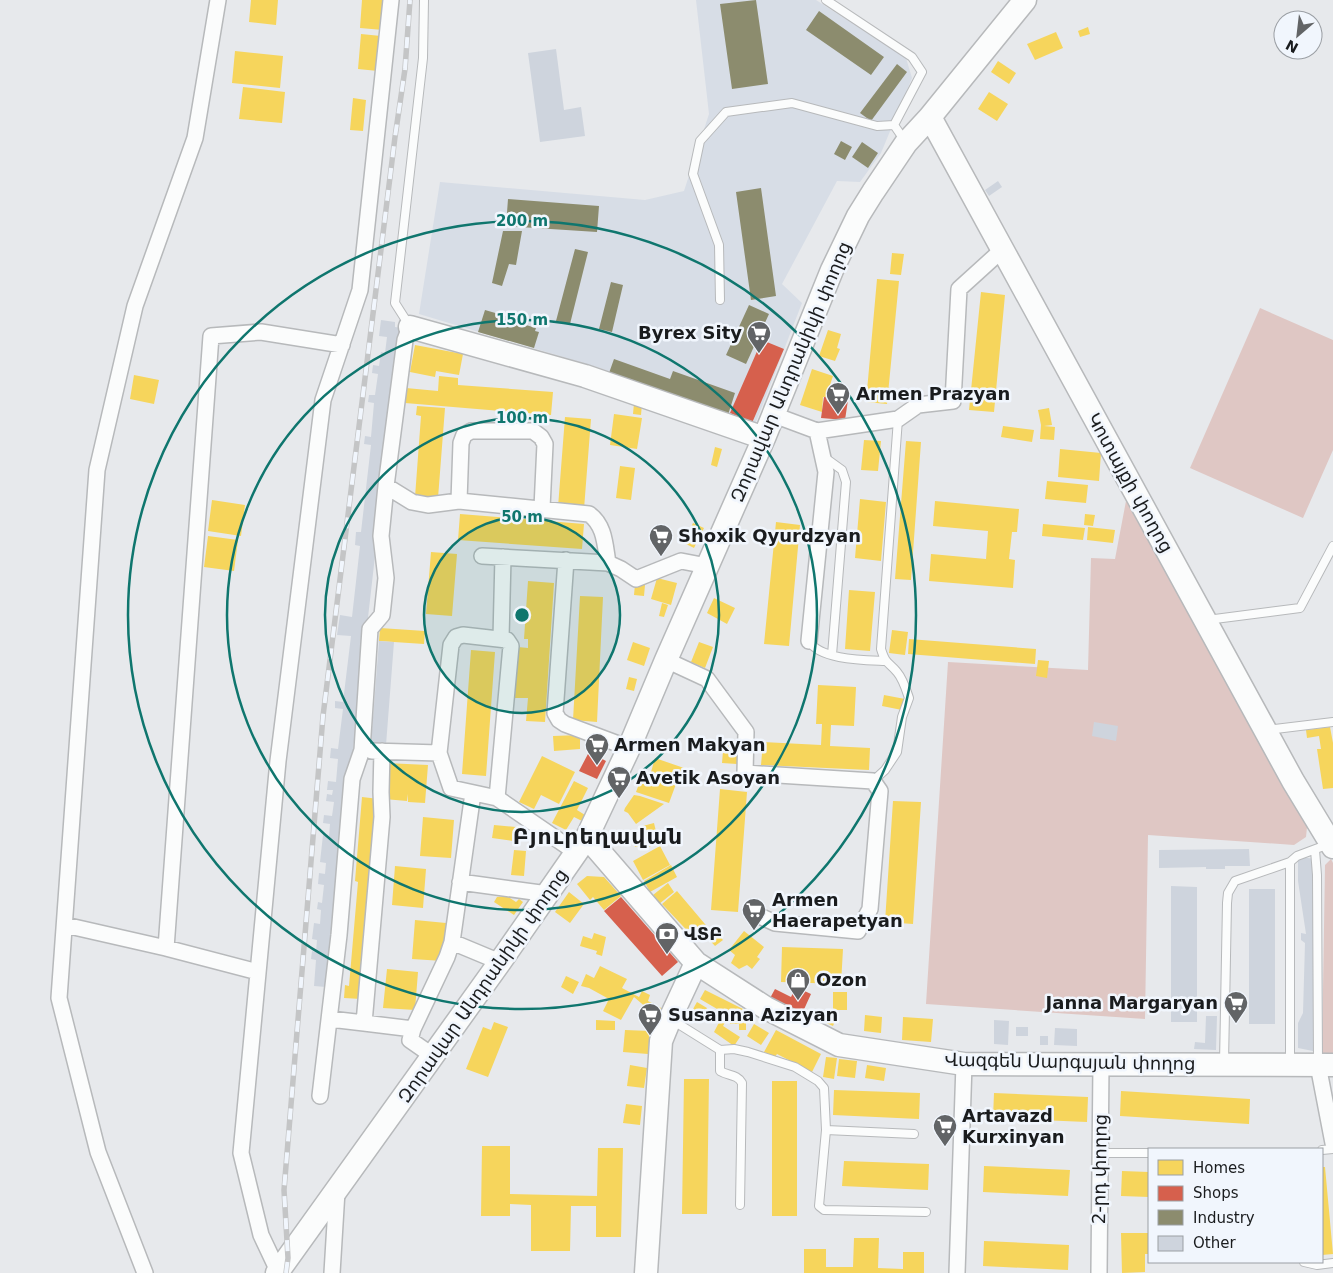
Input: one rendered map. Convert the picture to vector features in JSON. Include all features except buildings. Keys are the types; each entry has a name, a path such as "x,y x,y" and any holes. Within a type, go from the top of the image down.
{"street":[{"path":"145,1273 98,1152 59,998 97,470 135,306 195,138 218,0"},
{"path":"278,1272 261,1235 242,1153 258,972 278,761 323,400 360,290 391,0"},
{"name":"Զորավար Անդրանիկի փողոց","path":"278,1272 582,845 630,748 666,660 774,415 832,270 873,192 900,134 930,117 1025,0"},
{"name":"Կոտայքի փողոց","path":"930,117 1296,786 1326,847"},
{"path":"774,415 817,431 898,419 918,405 953,401 959,290 1002,250"},
{"path":"320,1096 339,935 352,779 362,750 370,629 382,615 386,578 381,536 405,340 410,326 585,376 764,438"},
{"path":"166,948 211,336 261,332 342,345"},
{"path":"459,501 461,443 464,436 471,431 533,431 546,444 542,508"},
{"path":"809,641 826,472 817,431"},
{"path":"386,486 412,502 428,504 459,501 589,514 596,518 600,525 608,563"},
{"path":"482,556 608,563 622,569 636,579 681,561 707,566"},
{"path":"501,638 503,557"},
{"path":"566,560 555,713 559,720 565,724 630,748"},
{"path":"497,798 511,646 507,640 501,638 463,635 456,637 451,644 439,753 451,788 497,798 582,845"},
{"path":"666,660 707,679 746,732 745,773 873,781 880,791 870,909 858,931 774,923 753,913"},
{"path":"362,750 439,753"},
{"path":"364,1023 382,817 382,751"},
{"path":"433,1056 411,1042 413,1029 447,958 452,942 473,793"},
{"name":"Վազգեն Սարգսյան փողոց","path":"582,845 696,963 766,1008 839,1045 964,1064 1326,1065"},
{"path":"460,882 548,894"},
{"path":"65,925 166,948 258,972"},
{"path":"452,942 500,962"},
{"path":"646,1273 661,1041 696,963"},
{"path":"330,1019 413,1029"},
{"path":"957,1273 964,1064"},
{"name":"2-րդ փողոց","path":"1099,1273 1101,1064"},
{"path":"1326,1065 1333,1143"},
{"path":"332,1273 337,1191"}],"lane":[{"path":"410,326 395,304 423,58 424,0"},
{"path":"720,300 719,245 693,174 700,141 726,112 792,103 900,134 922,72 912,58 826,0"},
{"path":"873,781 885,770 897,752 902,717 909,698 905,685 897,672 885,661 882,649 898,419"},
{"path":"822,456 842,470 846,482 832,655"},
{"path":"1205,620 1300,608 1333,546"},
{"path":"809,641 812,647 820,652 854,659 885,661"},
{"path":"1265,730 1333,722"},
{"path":"1224,1065 1228,893 1235,881 1290,862 1297,856 1326,847"},
{"path":"1326,847 1317,875 1326,1065"},
{"path":"1290,862 1290,1065"},
{"path":"670,1019 720,1050 734,1049 795,1067 818,1081 824,1088 826,1130 819,1206 824,1210 926,1212"},
{"path":"720,1050 720,1071 735,1077 742,1083 740,1206"},
{"path":"826,1130 914,1134"},
{"path":"1101,1153 1148,1153"},
{"path":"1308,1263 1317,1265 1333,1263"}],"shaded area":[{"path":"696,0 816,0 906,58 912,78 881,153 860,182 837,181 782,284 802,303 754,427 600,368 419,314 440,182 645,200 684,191 709,114"},
{"path":"1260,308 1333,340 1333,450 1303,518 1190,468"},
{"path":"1126,501 1307,827 1306,837 1294,845 1148,835 1145,1019 926,1004 948,662 1088,670 1091,558 1115,559"},
{"path":"1331,859 1333,863 1333,1053 1322,1053 1325,865"}],"railway":[{"path":"286,1273 288,1258 284,1190 323,716 405,69 410,0"}],"place":[{"name":"Byrex Sity","path":"759,354"},
{"name":"Armen Prazyan","path":"838,415"},
{"name":"Shoxik Qyurdzyan","path":"661,557"},
{"name":"Armen Makyan","path":"597,766"},
{"name":"Avetik Asoyan","path":"619,799"},
{"name":"Armen Haerapetyan","path":"754,931"},
{"name":"ՎՏԲ","path":"667,955"},
{"name":"Ozon","path":"798,1001"},
{"name":"Janna Margaryan","path":"1236,1024"},
{"name":"Susanna Azizyan","path":"650,1036"},
{"name":"Artavazd Kurxinyan","path":"945,1147"}],"district":[{"name":"Բյուրեղավան","path":"598,836"}]}
